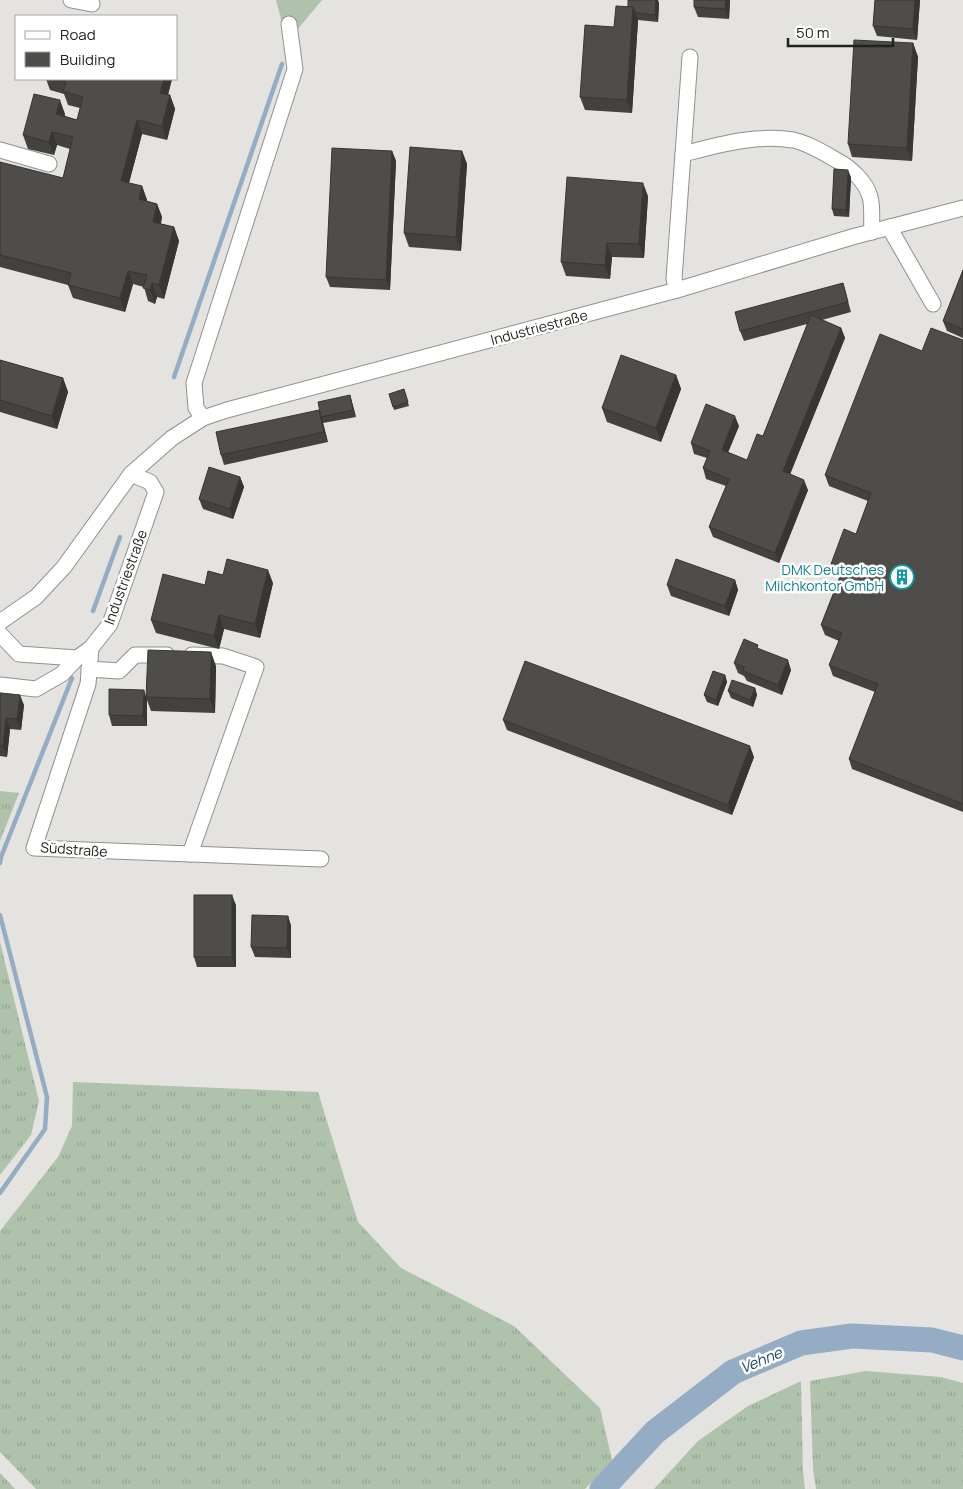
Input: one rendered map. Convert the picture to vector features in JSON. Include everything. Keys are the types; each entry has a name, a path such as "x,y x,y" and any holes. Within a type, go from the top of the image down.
{"street":[{"path":"71,0 92,4"},
{"path":"203,418 196,408 194,383 295,69 289,24"},
{"path":"678,290 674,279 690,57"},
{"path":"683,154 726,143 759,138 793,140 823,152 845,165 862,181 870,198 872,232"},
{"path":"0,150 49,164"},
{"name":"Industriestraße","path":"0,622 36,597 64,567 131,474 172,438 203,418 237,407 678,290 889,227 963,208"},
{"path":"889,227 933,304"},
{"name":"Industriestraße","path":"0,685 36,689 62,674 77,658 91,648 110,624 156,492 150,482 131,474"},
{"path":"0,634 19,654 77,658"},
{"name":"Südstraße","path":"91,648 88,684 34,848 321,859"},
{"path":"89,669 119,671 135,655 223,656 256,667 190,854"}],"green space":[{"path":"276,0 322,0 287,42"},
{"path":"0,791 19,793 0,841"},
{"path":"0,942 39,1101 31,1135 0,1175"},
{"path":"73,1082 318,1092 358,1222 401,1268 514,1326 600,1408 612,1460 585,1489 36,1489 0,1452 0,1231 58,1157 72,1126"},
{"path":"866,1371 941,1377 963,1383 963,1489 816,1489 813,1469 810,1381"},
{"path":"801,1381 805,1489 654,1489 698,1441 748,1406"},
{"path":"0,1473 15,1489 0,1489"}],"building":[{"path":"628,0 656,0 655,15 636,13 633,7 628,7"},
{"path":"694,0 726,0 725,9 694,7"},
{"path":"875,0 915,0 913,29 873,26"},
{"path":"616,6 633,7 627,100 580,97 585,25 614,27"},
{"path":"854,40 913,43 907,148 848,144"},
{"path":"59,80 164,80 160,93 170,95 162,126 137,120 121,181 142,186 139,199 157,204 153,222 174,227 159,285 152,283 150,290 143,288 147,275 128,271 120,298 68,285 71,273 0,255 0,162 63,178 73,137 52,132 49,142 23,135 34,94 60,100 56,114 77,120 83,97 63,91 66,82"},
{"path":"410,147 462,151 456,237 404,233"},
{"path":"332,148 392,151 386,280 326,277"},
{"path":"834,169 848,170 846,210 832,209"},
{"path":"567,177 643,183 639,244 607,243 605,265 561,262"},
{"path":"963,270 963,329 943,321"},
{"path":"843,283 848,302 740,331 735,312"},
{"path":"811,315 841,328 783,471 804,480 775,553 709,527 729,479 703,468 710,451 691,443 706,404 735,416 722,450 747,460 757,434 763,436"},
{"name":"DMK Deutsches Milchkontor GmbH","path":"931,328 963,340 963,804 849,759 878,684 829,665 842,633 821,625 843,569 831,564 844,529 856,534 871,493 825,475 880,334 922,351"},
{"path":"621,355 676,375 656,428 602,408"},
{"path":"0,360 63,378 52,416 0,400"},
{"path":"404,389 408,402 393,407 389,394"},
{"path":"350,395 353,410 321,417 318,402"},
{"path":"319,410 324,432 221,455 216,432"},
{"path":"209,467 240,477 230,509 199,499"},
{"path":"227,559 268,570 255,624 219,615 214,636 151,620 163,574 205,585 208,571 223,575"},
{"path":"676,559 735,580 725,606 667,585"},
{"path":"744,639 758,645 757,648 788,660 778,685 743,671 744,667 734,663"},
{"path":"148,650 211,652 210,699 146,697"},
{"path":"525,661 750,746 728,805 503,720"},
{"path":"713,671 725,675 716,700 704,695"},
{"path":"732,680 755,688 750,700 728,691"},
{"path":"109,689 144,690 143,716 109,715"},
{"path":"0,693 20,695 17,719 6,718 3,746 0,746"},
{"path":"194,895 232,895 232,957 194,957"},
{"path":"252,915 288,916 287,948 251,947"}],"waterway":[{"path":"174,377 282,64"},
{"path":"93,611 120,537"},
{"path":"0,863 72,678"},
{"path":"0,915 47,1097 45,1129 0,1193"},
{"name":"Vehne","path":"602,1489 655,1432 733,1372 801,1343 852,1336 932,1340 963,1348"}],"place":[{"name":"DMK Deutsches Milchkontor GmbH","path":"902,577"}]}
